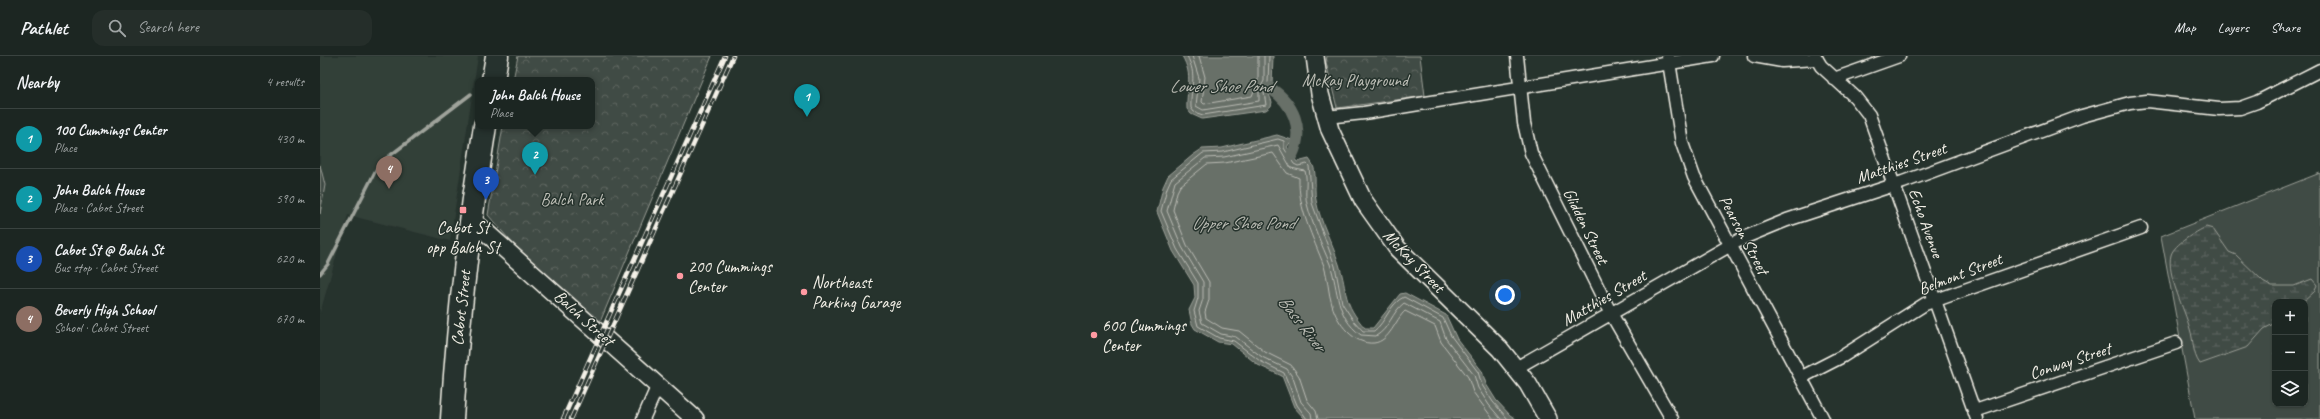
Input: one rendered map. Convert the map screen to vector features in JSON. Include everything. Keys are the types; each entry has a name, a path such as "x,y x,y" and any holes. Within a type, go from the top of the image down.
{"highway":[{"path":"494,77 497,56"},
{"name":"Cabot Street","path":"452,419 460,306 470,218 485,129"}],"main road":[{"name":"McKay Street","path":"1314,56 1320,94 1326,117 1350,175 1363,200 1388,238 1500,348 1528,384 1548,419"},
{"name":"Balch Street","path":"470,218 695,419"}],"street":[{"name":"Glidden Street","path":"1517,56 1524,123 1531,152 1611,314 1672,419"},
{"path":"1326,117 1364,113 1520,88 1668,60 1713,56"},
{"path":"1754,56 1782,61 1816,58"},
{"path":"1834,79 1899,56"},
{"name":"Echo Avenue","path":"1816,58 1834,79 1854,97 1869,115 1936,299 1976,415"},
{"name":"Pearson Street","path":"1668,60 1682,143 1694,177 1802,377 1823,419"},
{"name":"Matthies Street","path":"1516,368 1730,246 1787,220 1894,184 2082,116 2130,103 2147,101 2219,109 2240,108 2257,102 2320,70"},
{"name":"Belmont Street","path":"1802,377 1843,356 1925,304 1936,299 2140,228"},
{"name":"Conway Street","path":"1976,415 2176,344"},
{"path":"643,419 658,385"}],"shaded area":[{"path":"320,56 478,56 450,241 348,215 320,313"}],"green space":[{"name":"Balch Park","path":"518,56 712,56 600,322 514,245 488,215 502,129 595,129 595,77 514,77"},
{"name":"McKay Playground","path":"1327,56 1420,56 1425,96 1337,108 1326,62"},
{"path":"320,165 325,185 320,214"},
{"path":"2320,173 2320,419 2195,419 2161,236"},
{"path":"2206,227 2213,229 2229,252 2236,255 2263,281 2272,286 2294,286 2312,279 2317,285 2314,292 2306,299 2272,299 2272,325 2264,329 2248,347 2200,364 2194,351 2188,321 2173,282 2170,263 2171,255 2176,247"}],"water":[{"name":"Lower Shoe Pond","path":"1182,56 1273,56 1272,85 1268,92 1272,102 1271,106 1266,110 1202,119 1191,114 1187,109 1189,76 1186,63"},
{"name":"Upper Shoe Pond","path":"1277,135 1292,140 1287,147 1297,162 1309,159 1312,163 1315,173 1315,195 1320,216 1339,264 1349,304 1352,311 1365,328 1373,328 1400,294 1405,293 1446,315 1457,339 1482,371 1486,384 1496,400 1510,415 1516,419 1305,419 1294,407 1282,376 1258,365 1232,344 1218,342 1195,329 1192,324 1189,310 1195,298 1194,285 1173,251 1157,212 1163,187 1168,176 1202,149 1222,148"}],"waterway":[{"name":"Bass River","path":"1270,88 1285,101 1297,126 1296,145 1292,155"},
{"path":"320,274 328,264 379,164 471,94"}],"railway":[{"path":"563,419 725,56"},
{"path":"571,419 733,56"}],"place":[{"name":"100 Cummings Center","path":"807,117"},
{"name":"John Balch House","path":"535,175"},
{"name":"Beverly High School","path":"389,189"},
{"name":"Cabot St @ Balch St","path":"486,200"},
{"name":"Cabot St opp Balch St","path":"463,210"},
{"name":"200 Cummings Center","path":"680,276"},
{"name":"Northeast Parking Garage","path":"804,292"},
{"name":"600 Cummings Center","path":"1094,335"}]}
